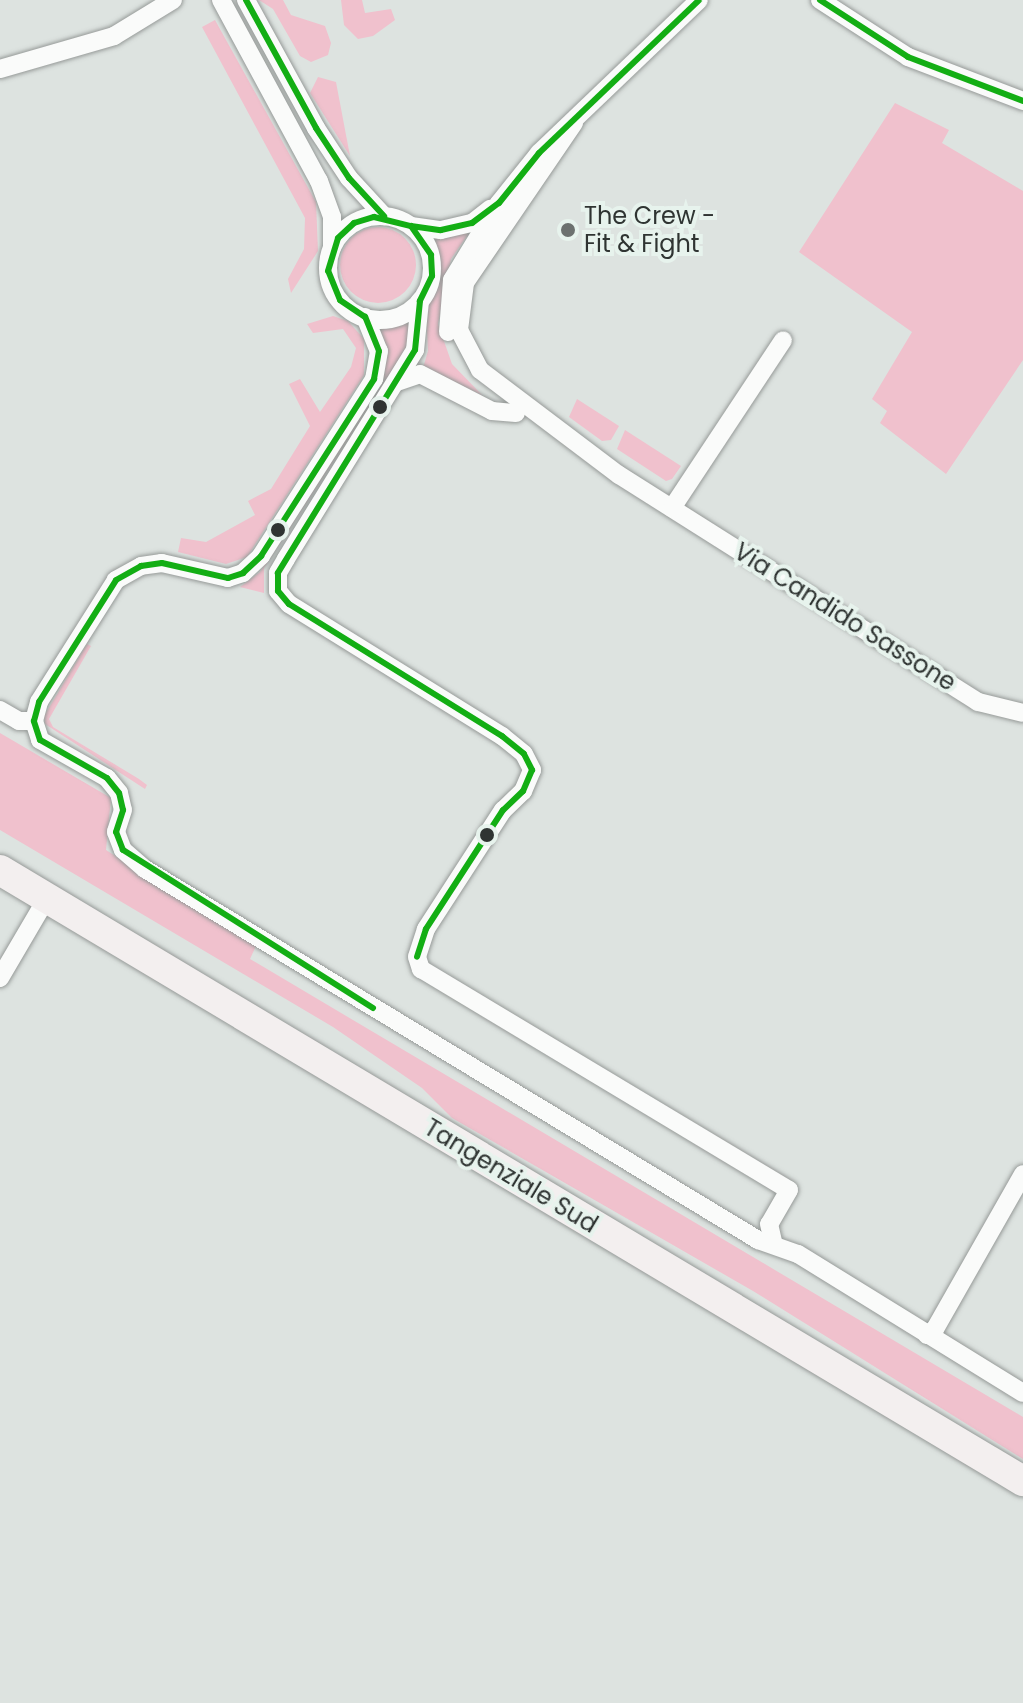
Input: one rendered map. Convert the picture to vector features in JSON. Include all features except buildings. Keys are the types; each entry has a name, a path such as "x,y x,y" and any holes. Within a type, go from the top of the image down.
{"main road":[{"name":"Tangenziale Sud","path":"0,870 1023,1481"}],"street":[{"path":"0,69 114,36 173,0"},
{"path":"221,0 330,204 332,248 328,271 333,290 349,309 365,317 388,319 420,301"},
{"path":"246,0 316,128 349,178 384,216 411,226 441,230 472,223 499,203"},
{"path":"476,374 449,335 446,307 452,280 499,203 539,153 574,123 699,0"},
{"path":"820,0 908,57 1023,101"},
{"path":"476,374 459,330 465,283 574,123"},
{"path":"332,248 354,223 384,216"},
{"path":"411,226 431,255 432,276 420,301 415,350 278,573 278,591 289,604 502,736 524,754 532,770 523,791 503,810 426,929 417,957 421,969 789,1190 769,1224 773,1241"},
{"path":"365,317 379,351 374,379 261,556 243,573 228,578 162,563 141,566 116,580 39,702 34,721 40,740 107,778 119,793 123,810 116,832 123,850 145,869 758,1240 773,1241 1023,1393"},
{"path":"672,508 783,340"},
{"path":"397,382 420,374 492,411 516,413"},
{"name":"Via Candido Sassone","path":"476,374 516,413 543,422"},
{"name":"Via Candido Sassone","path":"476,374 672,508 978,702 1023,713"},
{"path":"0,710 19,721 34,721"},
{"path":"0,978 47,898"},
{"path":"927,1335 935,1329 1023,1174"}],"shaded area":[{"path":"259,0 283,0 291,15 325,26 331,43 328,55 311,62 300,56 273,9"},
{"path":"341,0 362,0 365,13 391,9 395,20 373,36 358,39 344,25"},
{"path":"215,20 316,202 318,251 291,293 288,279 304,249 305,218 202,27"},
{"path":"318,77 336,82 350,156 310,93"},
{"path":"895,103 949,130 942,143 1023,191 1023,360 946,474 880,423 887,411 872,399 912,332 799,252"},
{"path":"378,227 393,230 405,238 413,250 416,265 413,280 405,292 393,300 378,303 363,300 351,292 343,280 340,265 343,250 351,238 363,230"},
{"path":"471,230 451,259 438,324 452,364 482,395 423,368 428,351 426,314 439,271 431,236"},
{"path":"333,316 348,321 364,339 364,375 247,557 226,564 178,552 181,538 206,542 255,515 248,501 271,489 310,426 289,384 300,379 320,412 351,367 356,348 343,329 313,333 307,324"},
{"path":"409,319 408,344 397,364 264,568 264,593 240,587 260,572 383,380 388,351 379,326"},
{"path":"577,399 619,426 611,440 602,441 569,417"},
{"path":"625,430 681,466 672,479 666,481 617,449"},
{"path":"87,644 91,646 49,719 53,727 139,779 147,785 145,789 45,724 44,716"},
{"path":"0,733 111,798 106,850 256,946 250,959 1023,1417 1023,1459 753,1291 452,1118 422,1088 333,1027 0,830"}],"transit line":[{"path":"246,0 316,128 349,178 384,216"},
{"path":"411,226 441,230 472,223 499,203 539,153 699,0"},
{"path":"820,0 908,57 1023,101"},
{"path":"373,1008 123,850 116,832 123,810 119,793 107,778 40,740 34,721 39,702 116,580 141,566 162,563 228,578 243,573 261,556 374,379 379,351 365,317 340,300 328,271 338,238 354,223 374,217 411,226 431,255 432,276 420,301 415,350 278,573 278,591 289,604 502,736 524,754 532,770 523,791 503,810 426,929 417,957"}],"place":[{"name":"The Crew - Fit & Fight","path":"568,230"}]}
